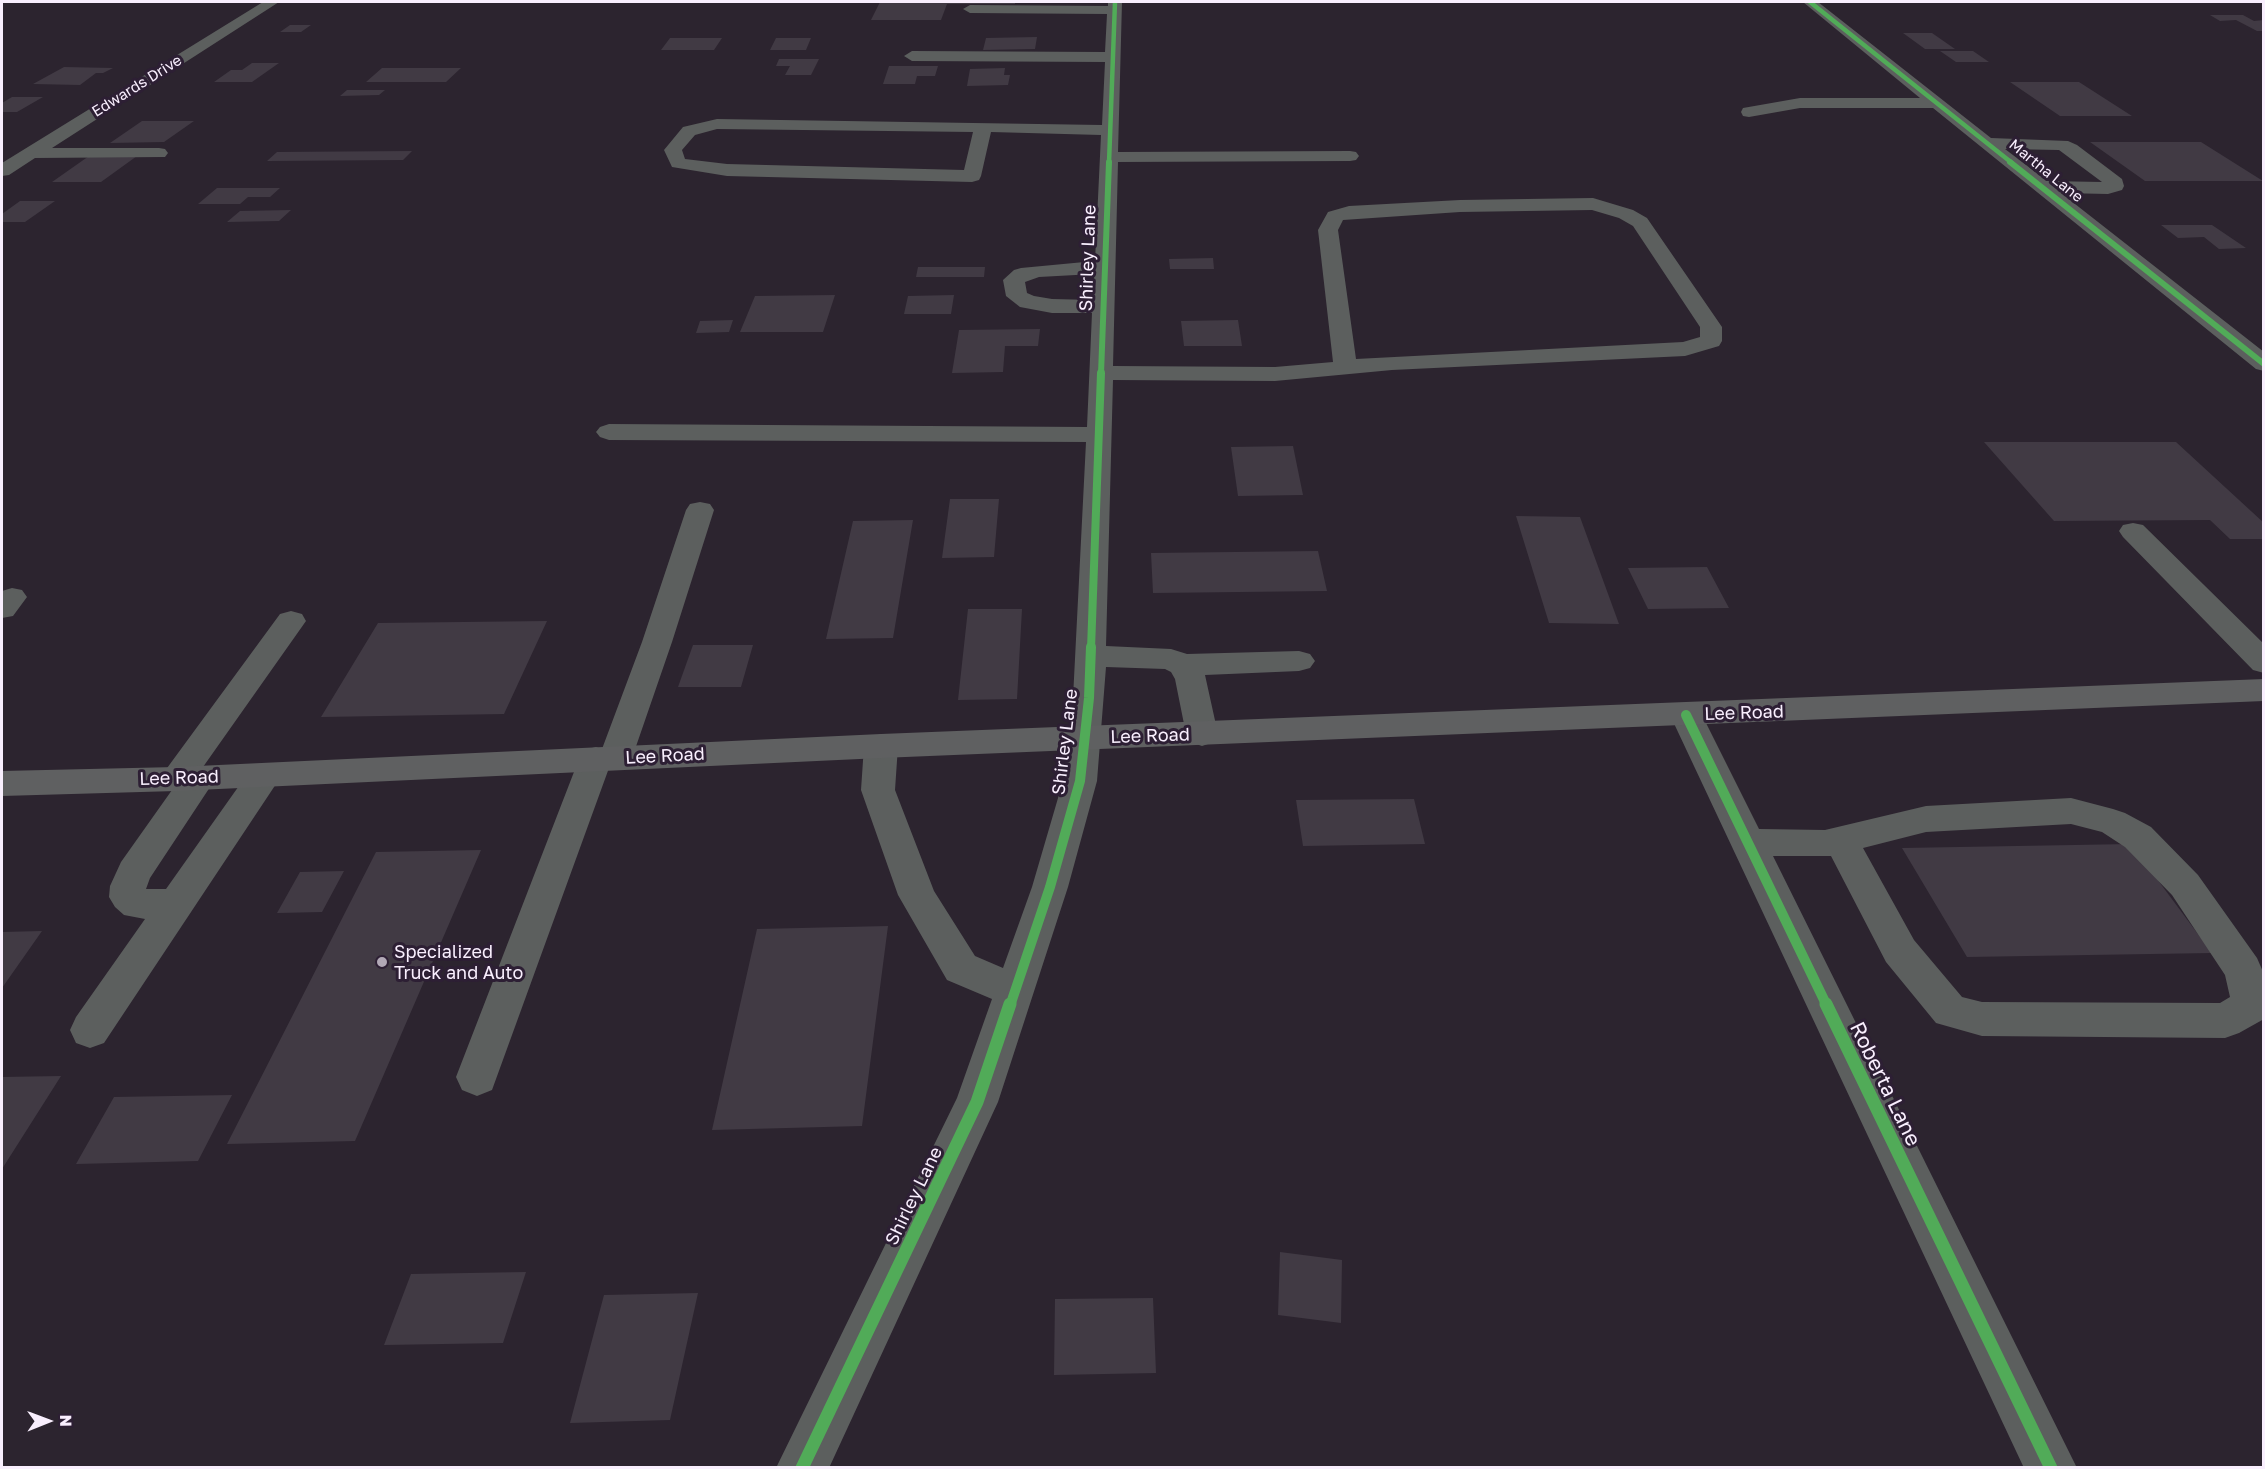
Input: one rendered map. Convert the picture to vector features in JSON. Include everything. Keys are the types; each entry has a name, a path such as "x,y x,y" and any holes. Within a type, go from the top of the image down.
{"main road":[{"name":"Lee Road","path":"2,784 266,775 881,746 2264,690"}],"street":[{"name":"Edwards Drive","path":"2,171 272,2"},
{"name":"Martha Lane","path":"1810,2 2264,364"},
{"path":"970,9 1115,6"},
{"name":"Shirley Lane","path":"802,1467 977,1102 1050,887 1080,781 1090,656 1115,6"},
{"path":"912,56 1113,57"},
{"path":"1749,112 1800,104 1937,104"},
{"path":"983,127 972,176 727,170 678,163 673,150 689,131 717,124 983,127 1109,144 1350,156"},
{"path":"1987,144 2062,145 2115,183 2115,186 2108,188 2042,187"},
{"path":"30,153 159,153"},
{"path":"1100,373 1275,374 1392,363 1685,349 1711,341 1711,327 1640,222 1626,214 1593,204 1534,203 1349,212 1335,216 1328,230 1345,367"},
{"path":"1103,307 1052,306 1028,302 1017,296 1014,280 1021,274 1104,267"},
{"path":"609,432 1098,435"},
{"path":"477,1077 605,759 657,642 700,510"},
{"path":"2133,531 2264,663"},
{"path":"177,904 136,904 128,897 128,886 188,778 291,621"},
{"path":"1090,656 1171,659 1182,665 1191,678 1202,734"},
{"path":"1182,665 1299,662"},
{"name":"Roberta Lane","path":"1686,715 2051,1467"},
{"path":"881,746 878,790 917,895 961,968 1015,991"},
{"path":"90,1030 266,775"},
{"path":"1748,842 1825,844 1841,840 1926,819 2071,811 2113,822 2138,837 2185,885 2243,969 2252,1005 2225,1021 1982,1019 1950,1011 1900,951 1841,840"}],"building":[{"path":"880,2 1015,2 1015,4 947,4 941,20 871,20"},
{"path":"2210,15 2243,15 2254,21 2264,20 2264,31 2257,31 2236,20 2220,21"},
{"path":"290,25 311,25 301,32 280,32"},
{"path":"1903,33 1932,33 1955,49 1925,49"},
{"path":"1037,37 1035,49 983,50 986,38"},
{"path":"670,38 722,38 714,50 661,50"},
{"path":"776,38 811,38 806,50 770,50"},
{"path":"1940,51 1973,51 1989,62 1956,62"},
{"path":"779,59 819,59 811,75 785,75 790,66 776,66"},
{"path":"252,63 279,63 252,82 214,82 231,70 242,70"},
{"path":"889,66 938,66 935,76 917,76 915,84 883,84"},
{"path":"64,67 113,68 103,73 96,73 80,85 33,84"},
{"path":"382,68 461,68 446,82 366,82"},
{"path":"1005,68 1004,75 1010,75 1008,85 967,86 970,69"},
{"path":"2010,82 2079,82 2132,116 2060,116"},
{"path":"347,90 385,90 379,95 340,96"},
{"path":"12,97 43,97 17,112 2,112 2,103"},
{"path":"142,121 194,121 164,142 110,143"},
{"path":"2090,142 2201,142 2263,181 2145,181"},
{"path":"412,151 403,160 267,161 277,152"},
{"path":"89,156 137,156 101,182 52,182"},
{"path":"217,188 280,188 270,197 248,197 240,204 198,204"},
{"path":"20,201 55,201 25,222 2,222 2,214"},
{"path":"291,210 279,221 227,222 240,211"},
{"path":"2161,225 2212,225 2246,248 2219,249 2204,237 2178,238"},
{"path":"1213,258 1214,269 1170,269 1169,259"},
{"path":"918,267 985,267 984,277 916,277"},
{"path":"835,295 823,332 740,332 755,296"},
{"path":"954,295 951,314 904,314 908,296"},
{"path":"733,320 729,332 696,333 700,321"},
{"path":"1238,320 1242,346 1184,346 1181,321"},
{"path":"1040,329 1038,346 1005,346 1003,372 952,373 959,330"},
{"path":"1984,442 2176,442 2264,523 2264,539 2230,539 2210,520 2054,521"},
{"path":"1293,446 1303,495 1238,496 1231,447"},
{"path":"950,499 999,499 994,557 942,558"},
{"path":"1516,516 1580,517 1619,624 1549,623"},
{"path":"913,520 893,638 826,639 853,521"},
{"path":"1318,551 1327,591 1153,593 1151,553"},
{"path":"1707,567 1729,608 1648,609 1628,568"},
{"path":"968,609 1022,609 1017,699 958,700"},
{"path":"547,621 504,714 321,717 378,623"},
{"path":"693,645 753,645 741,687 678,687"},
{"path":"1414,799 1425,844 1303,846 1296,800"},
{"path":"2131,844 2212,953 1967,957 1902,848"},
{"path":"481,850 355,1141 227,1144 376,852"},
{"path":"344,871 322,912 277,913 300,872"},
{"path":"888,926 862,1126 712,1130 757,929"},
{"path":"42,931 2,988 2,932"},
{"path":"61,1076 2,1169 2,1077"},
{"path":"232,1095 198,1161 76,1164 114,1097"},
{"path":"1280,1252 1342,1260 1341,1323 1278,1315"},
{"path":"526,1272 503,1343 384,1345 411,1274"},
{"path":"698,1293 670,1420 570,1423 604,1295"},
{"path":"1153,1298 1156,1373 1054,1375 1055,1299"}],"cycle path":[{"path":"802,1468 977,1102 1050,887 1080,781 1089,698 1115,2"},
{"path":"1810,2 2264,364"},
{"path":"1686,715 2051,1468"}],"place":[{"name":"Specialized Truck and Auto","path":"382,962"}]}
